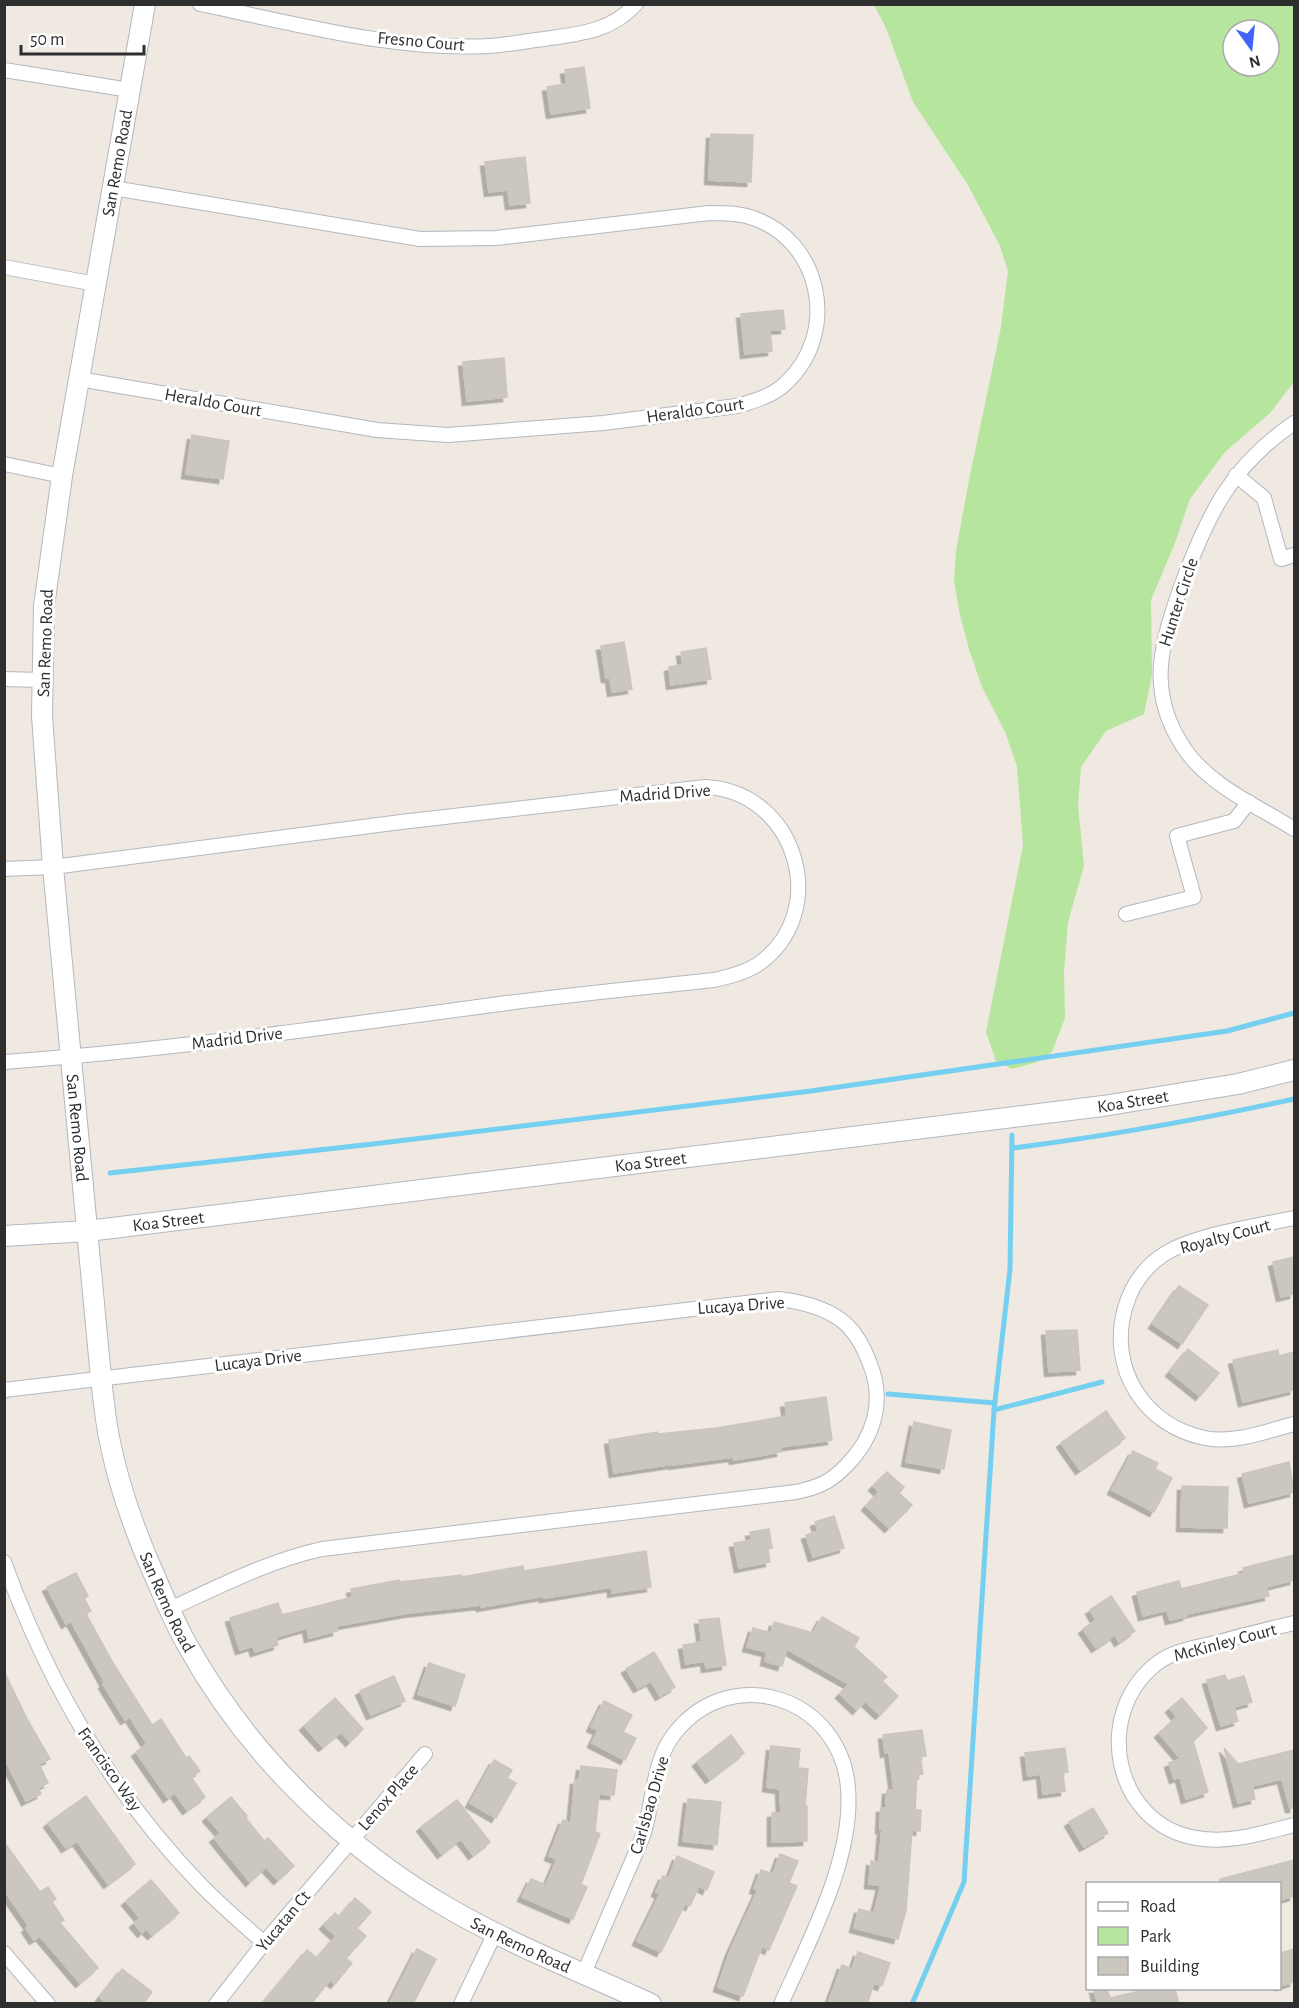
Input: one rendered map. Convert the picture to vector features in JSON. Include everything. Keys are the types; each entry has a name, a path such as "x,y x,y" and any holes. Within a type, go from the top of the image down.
{"street":[{"name":"San Remo Road","path":"145,4 62,476 44,606 42,680 42,716 53,867 108,1434 124,1496 142,1548 189,1648 234,1717 274,1766 351,1840 448,1908 495,1933 651,2004"},
{"name":"Fresno Court","path":"200,4 356,35 427,45 489,46 590,32 610,25 636,4"},
{"path":"4,70 130,90"},
{"name":"Heraldo Court","path":"79,379 377,430 448,435 603,423 750,403 774,392 795,374 810,351 817,328 817,294 803,257 795,246 776,230 752,218 740,215 709,213 496,238 420,239 112,188"},
{"path":"4,267 96,284"},
{"name":"Hunter Circle","path":"1294,423 1269,441 1236,475 1215,506 1197,542 1164,636 1160,672 1167,712 1190,757 1213,779 1294,829"},
{"path":"4,464 62,476"},
{"path":"1236,475 1264,498 1281,559 1294,555"},
{"path":"4,679 42,680"},
{"name":"Madrid Drive","path":"4,868 53,867 401,822 705,787 739,794 756,803 779,825 794,859 798,897 795,911 783,938 772,952 755,966 714,980 71,1058 4,1062"},
{"path":"1126,915 1194,897 1177,836 1234,821 1249,802"},
{"name":"Koa Street","path":"4,1236 88,1231 1103,1106 1238,1084 1294,1070"},
{"name":"Royalty Court","path":"1294,1218 1179,1245 1161,1256 1137,1280 1130,1294 1123,1317 1120,1342 1127,1372 1142,1400 1156,1415 1179,1429 1194,1435 1218,1439 1251,1435 1294,1424"},
{"name":"Lucaya Drive","path":"101,1378 779,1299 811,1306 836,1317 847,1325 861,1343 872,1369 877,1394 873,1427 863,1446 849,1463 835,1476 816,1486 796,1492 322,1549 288,1557 255,1569 170,1609"},
{"path":"4,1390 101,1378"},
{"name":"Francisco Way","path":"4,1562 63,1695 120,1788 200,1884 264,1943"},
{"name":"McKinley Court","path":"1294,1623 1177,1652 1161,1661 1148,1672 1130,1695 1120,1722 1119,1736 1121,1766 1131,1791 1151,1816 1179,1833 1204,1839 1232,1839 1294,1824"},
{"name":"Carlsbao Drive","path":"584,1973 643,1836 659,1764 674,1734 702,1709 718,1701 737,1696 778,1698 813,1716 825,1729 843,1759 848,1791 844,1835 830,1891 781,2004"},
{"name":"Lenox Place","path":"351,1840 425,1754"},
{"name":"Yucatan Ct","path":"216,2004 351,1840"},
{"path":"461,2004 495,1933"},
{"path":"4,1953 48,2004"}],"green space":[{"path":"874,5 1294,5 1294,382 1270,413 1225,452 1190,499 1175,543 1151,600 1152,675 1144,714 1106,731 1081,767 1078,805 1084,866 1068,922 1064,971 1065,1018 1052,1052 1037,1062 1012,1069 996,1061 986,1032 1023,845 1017,766 1005,732 982,687 969,649 954,580 956,551 1001,327 1008,271 1000,246 968,185 913,102 886,28"}],"building":[{"path":"584,67 590,108 551,114 547,87 567,84 565,70"},
{"path":"711,134 753,135 751,182 709,180"},
{"path":"525,157 530,203 510,205 508,190 489,192 485,162"},
{"path":"783,310 785,329 770,330 772,351 745,354 741,314"},
{"path":"504,358 507,397 467,401 463,362"},
{"path":"192,435 229,441 223,479 186,474"},
{"path":"624,642 632,689 612,692 610,678 606,678 601,646"},
{"path":"706,648 711,679 671,685 669,667 683,665 681,652"},
{"path":"1294,1257 1294,1294 1281,1297 1273,1262"},
{"path":"1179,1286 1208,1305 1182,1344 1153,1324"},
{"path":"1077,1330 1080,1370 1049,1372 1046,1331"},
{"path":"1188,1349 1219,1373 1200,1396 1170,1372"},
{"path":"1278,1350 1279,1356 1294,1352 1294,1390 1243,1402 1233,1360"},
{"path":"826,1397 832,1440 780,1447 781,1452 734,1460 733,1457 614,1473 609,1440 657,1432 658,1434 717,1428 787,1416 785,1403"},
{"path":"1106,1411 1125,1438 1080,1470 1061,1443"},
{"path":"914,1422 951,1430 944,1469 906,1462"},
{"path":"1133,1451 1158,1463 1155,1469 1172,1478 1154,1512 1112,1490"},
{"path":"1289,1462 1294,1492 1249,1503 1242,1474"},
{"path":"887,1472 904,1487 899,1493 912,1505 889,1528 866,1506 879,1492 873,1486"},
{"path":"1182,1486 1228,1487 1227,1528 1181,1527"},
{"path":"834,1516 844,1548 813,1557 806,1535 818,1531 815,1522"},
{"path":"769,1529 772,1548 768,1549 770,1562 739,1568 734,1543 752,1540 750,1532"},
{"path":"646,1551 651,1587 612,1593 612,1587 481,1607 481,1605 408,1613 336,1626 337,1631 309,1638 307,1628 276,1637 278,1645 255,1652 253,1646 240,1650 230,1618 278,1603 282,1615 353,1597 351,1589 399,1580 400,1582 462,1575 462,1577 523,1566 524,1571"},
{"path":"1294,1555 1294,1580 1266,1587 1269,1596 1187,1614 1187,1616 1170,1620 1167,1610 1143,1616 1137,1592 1179,1581 1181,1589 1245,1573 1243,1568"},
{"path":"76,1573 88,1596 84,1598 91,1611 86,1614 113,1663 152,1725 161,1719 186,1758 189,1756 200,1771 191,1777 205,1797 187,1810 175,1793 168,1798 136,1752 147,1744 130,1717 125,1720 103,1684 105,1683 71,1621 66,1624 47,1587"},
{"path":"1111,1596 1135,1631 1119,1642 1115,1635 1096,1648 1083,1629 1096,1620 1090,1610"},
{"path":"822,1617 859,1638 854,1647 887,1677 882,1681 898,1696 880,1715 865,1701 857,1710 840,1694 849,1684 787,1649 782,1666 765,1661 767,1652 747,1647 753,1628 771,1633 774,1622 813,1633"},
{"path":"719,1618 726,1665 706,1668 705,1661 686,1664 683,1645 702,1642 699,1620"},
{"path":"654,1652 675,1687 660,1696 651,1681 638,1688 626,1669"},
{"path":"429,1663 465,1675 455,1706 418,1694"},
{"path":"4,1671 26,1717 50,1759 39,1764 48,1783 38,1788 41,1794 26,1801 4,1757"},
{"path":"1225,1675 1227,1681 1244,1676 1252,1702 1234,1707 1238,1721 1221,1726 1207,1680"},
{"path":"394,1676 405,1701 371,1715 360,1691"},
{"path":"335,1698 363,1729 350,1742 341,1732 323,1747 304,1726"},
{"path":"1182,1698 1207,1728 1193,1741 1208,1792 1186,1799 1180,1777 1174,1779 1169,1763 1181,1759 1159,1733 1177,1717 1170,1708"},
{"path":"604,1701 632,1715 623,1732 636,1738 625,1760 592,1743 598,1730 591,1727"},
{"path":"922,1730 926,1756 920,1757 923,1774 917,1775 915,1810 921,1810 920,1831 912,1830 906,1910 898,1939 854,1928 859,1909 874,1913 881,1885 869,1884 871,1861 879,1862 881,1808 886,1808 887,1790 894,1790 889,1752 885,1753 883,1735"},
{"path":"731,1735 744,1753 710,1779 697,1762"},
{"path":"771,1746 800,1749 798,1768 808,1769 805,1806 807,1806 807,1841 772,1842 772,1813 781,1813 780,1789 767,1787"},
{"path":"1065,1748 1068,1772 1063,1773 1065,1791 1043,1794 1041,1774 1028,1776 1025,1753"},
{"path":"1224,1748 1238,1764 1294,1750 1294,1808 1290,1808 1282,1779 1252,1786 1255,1799 1238,1803"},
{"path":"494,1760 512,1770 507,1778 516,1783 496,1818 470,1803"},
{"path":"581,1766 617,1770 614,1795 599,1794 595,1832 600,1834 581,1884 587,1887 573,1919 522,1897 531,1879 546,1885 557,1859 549,1856 563,1820 571,1823 575,1780 579,1780"},
{"path":"86,1796 135,1864 108,1884 77,1841 66,1848 48,1823"},
{"path":"231,1797 264,1841 268,1838 294,1866 278,1880 266,1867 250,1882 214,1838 221,1833 207,1817"},
{"path":"688,1799 721,1802 717,1845 683,1841"},
{"path":"457,1800 490,1842 473,1855 461,1839 442,1854 421,1827"},
{"path":"1093,1808 1108,1833 1084,1847 1069,1822"},
{"path":"4,1842 40,1892 48,1887 56,1899 52,1902 64,1920 60,1923 98,1968 80,1983 40,1936 34,1940 26,1928 29,1926 4,1890"},
{"path":"780,1854 798,1861 789,1883 797,1886 769,1950 762,1946 743,1996 718,1987 730,1951 758,1890 754,1889 761,1870 773,1874"},
{"path":"677,1856 714,1872 707,1890 699,1886 690,1906 685,1904 661,1952 637,1941 660,1894 656,1892 663,1876 669,1878"},
{"path":"1294,1860 1294,1896 1281,1900 1281,1882 1220,1882 1220,1879"},
{"path":"151,1880 179,1913 152,1935 146,1929 142,1933 134,1923 140,1918 126,1901"},
{"path":"355,1898 371,1912 357,1928 366,1936 346,1958 352,1963 335,1984 330,1980 311,2004 262,2004 307,1950 317,1958 336,1936 324,1925 335,1913 339,1917"},
{"path":"417,1949 436,1959 413,2004 389,2004"},
{"path":"1294,1949 1294,1982 1281,1986 1281,1953"},
{"path":"858,1952 890,1963 882,1986 874,1983 867,2004 828,2004 842,1965 852,1969"},
{"path":"122,1969 152,1992 143,2004 108,2004 100,1997"},
{"path":"1094,1990 1107,1990 1110,1998 1145,1990 1175,1990 1179,2004 1098,2004"}],"waterway":[{"path":"110,1173 811,1091 1227,1031 1294,1013"},
{"path":"1013,1148 1154,1127 1294,1099"},
{"path":"912,2004 964,1882 994,1410 1010,1269 1012,1135"},
{"path":"994,1410 1102,1382"},
{"path":"888,1394 995,1403"}]}
